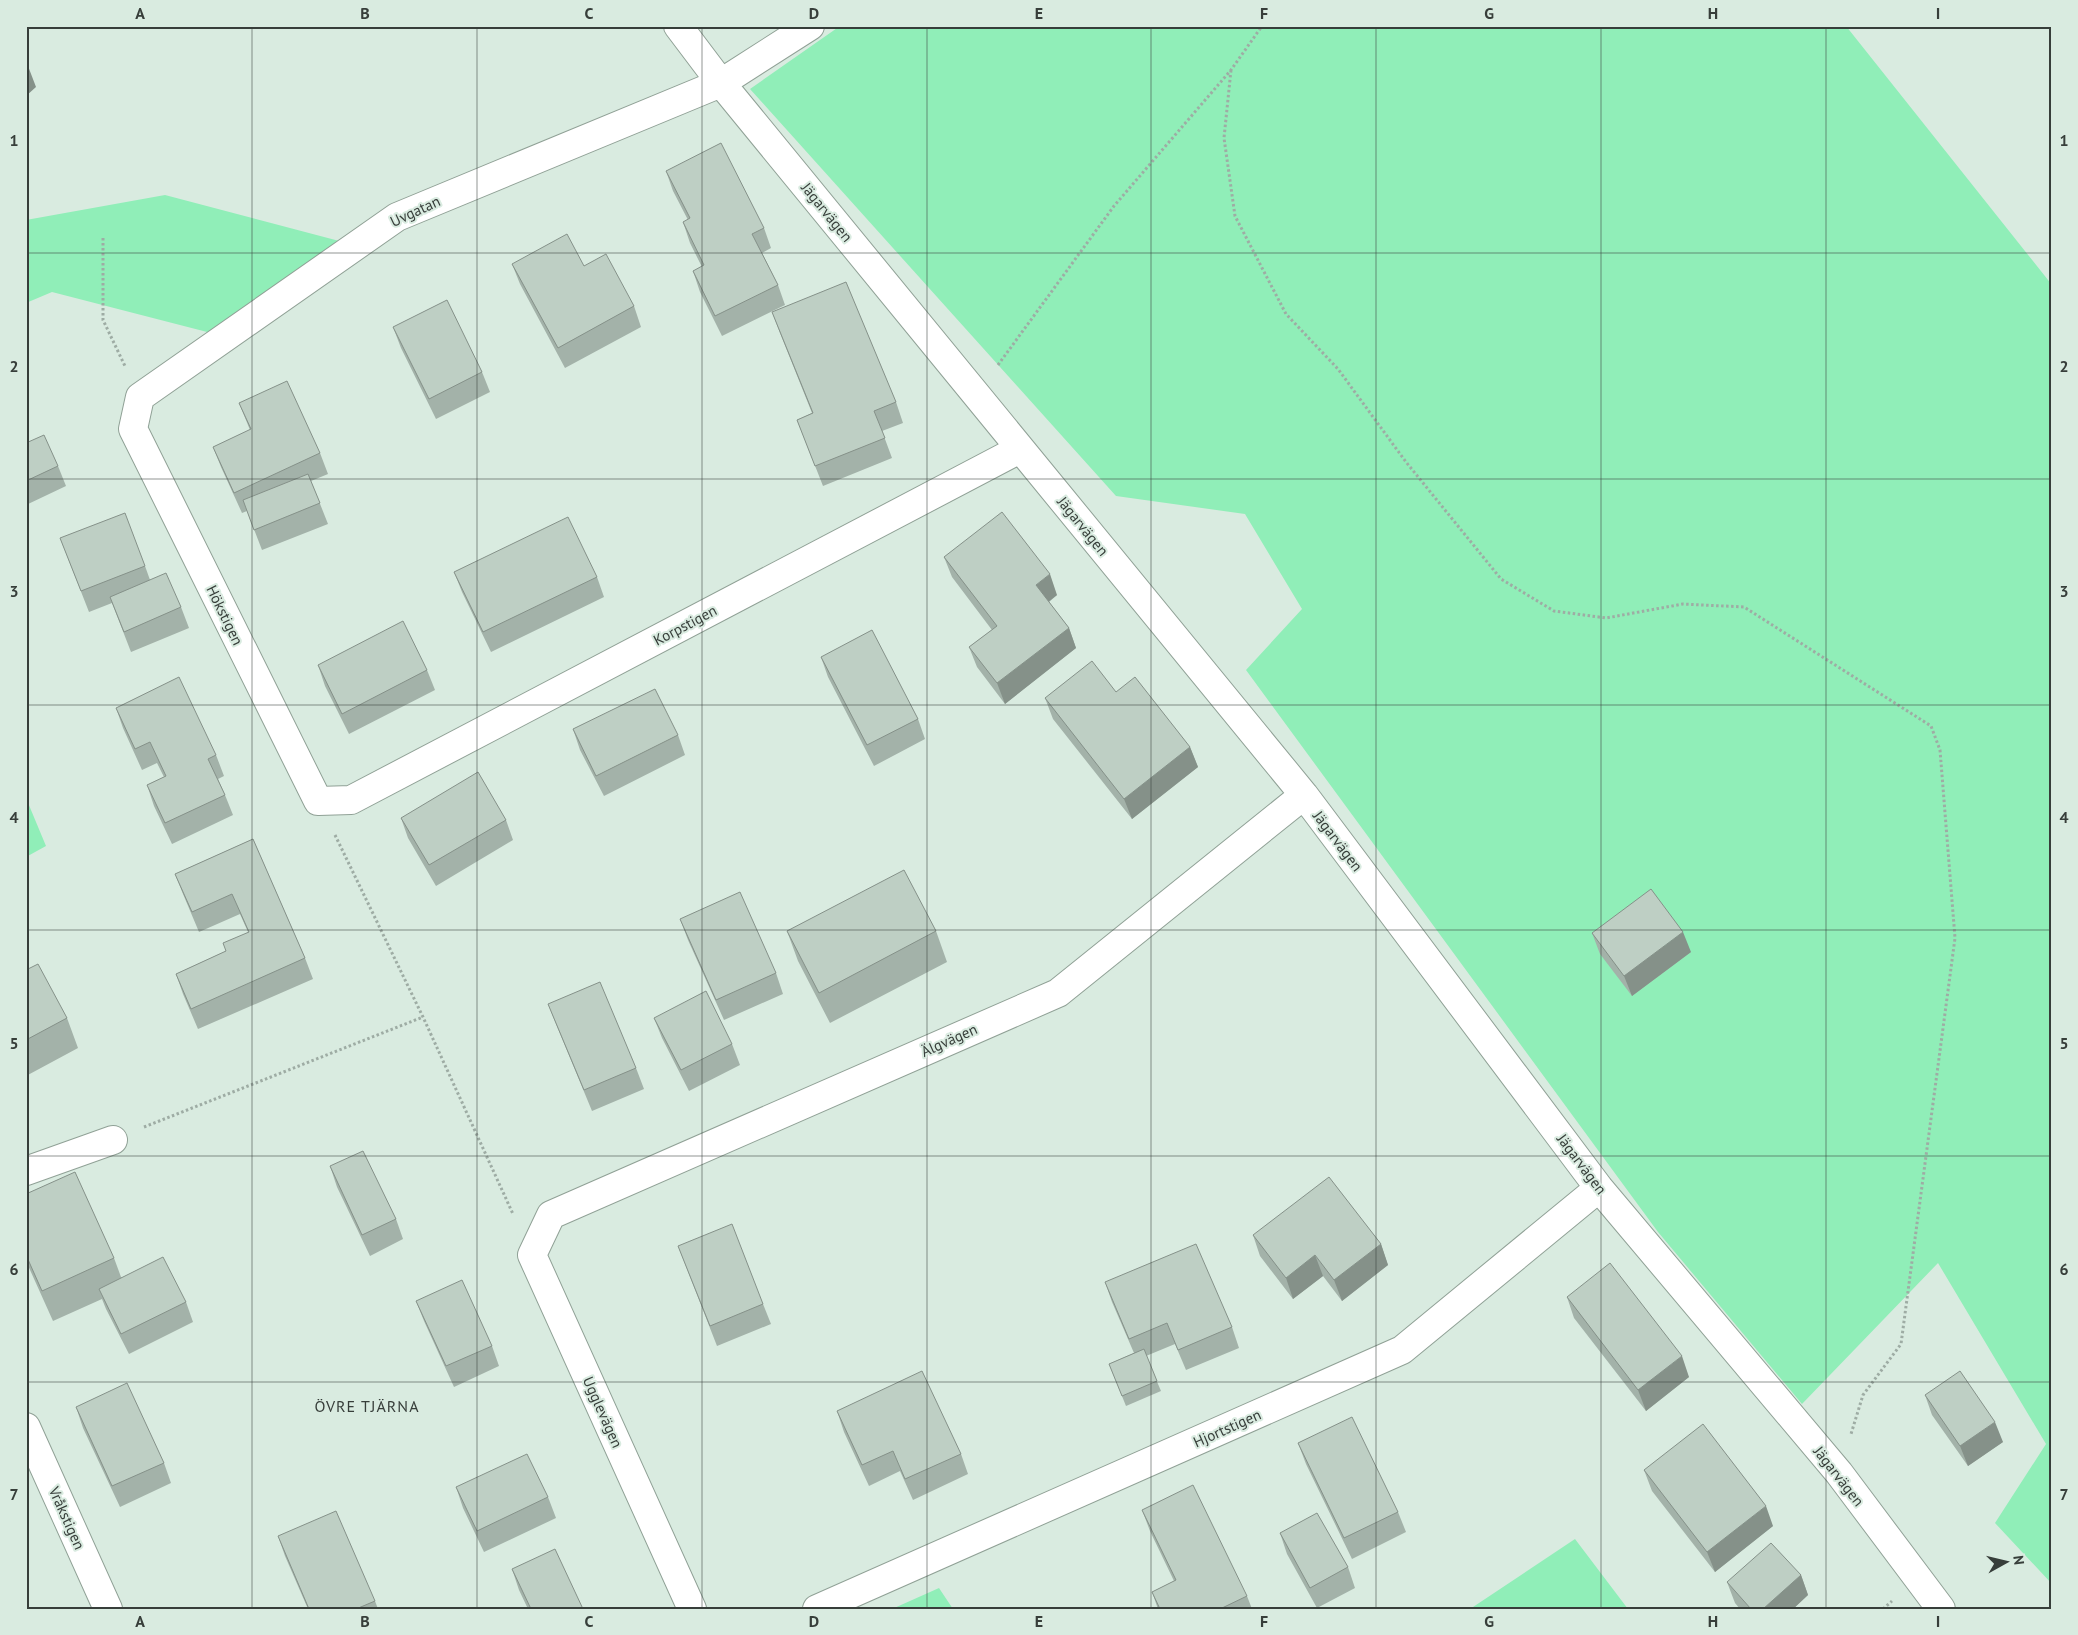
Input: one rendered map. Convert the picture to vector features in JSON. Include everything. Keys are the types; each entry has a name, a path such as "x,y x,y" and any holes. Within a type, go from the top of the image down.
{"street":[{"name":"Jägarvägen","path":"678,26 721,83 1304,795 1599,1188 1839,1473 1941,1609"},
{"path":"721,83 810,26"},
{"name":"Uvgatan","path":"140,397 397,217 721,83"},
{"name":"Hökstigen","path":"140,397 133,429 318,801"},
{"name":"Korpstigen","path":"318,801 351,800 1020,450"},
{"name":"Älgvägen","path":"532,1255 551,1215 1058,993 1304,795"},
{"path":"26,1171 112,1140"},
{"name":"Hjortstigen","path":"817,1609 1402,1350 1599,1188"},
{"name":"Ugglevägen","path":"532,1255 692,1609"},
{"name":"Vråkstigen","path":"26,1427 108,1609"}],"path":[{"path":"976,395 1114,206 1231,70 1262,26"},
{"path":"1231,70 1224,138 1235,216 1286,314 1338,369 1406,462 1501,579 1554,611 1606,618 1684,604 1744,607 1931,726 1940,750 1955,938 1901,1344 1863,1395 1839,1473"},
{"path":"103,238 103,320 140,397"},
{"path":"318,801 423,1017 532,1255"},
{"path":"112,1140 423,1017"}],"green space":[{"path":"840,26 1846,26 2052,285 2052,1584 1995,1523 2046,1444 1938,1263 1802,1404 1658,1232 1246,670 1302,609 1245,514 1116,496 750,89"},
{"path":"165,195 343,242 211,333 52,292 26,303 26,220"},
{"path":"26,798 46,846 26,857"},
{"path":"1575,1539 1628,1609 1470,1609"},
{"path":"939,1588 953,1609 892,1609"}],"building":[{"path":"721,143 764,228 752,234 778,285 715,316 693,271 704,265 683,222 690,218 666,171"},
{"path":"567,234 584,266 606,254 634,306 558,348 512,264"},
{"path":"846,282 896,402 874,411 885,438 815,466 797,420 813,413 772,312"},
{"path":"447,300 482,372 429,399 393,327"},
{"path":"287,381 320,453 234,493 213,447 251,429 239,403"},
{"path":"44,435 58,466 26,481 26,443"},
{"path":"308,474 320,503 254,530 243,500"},
{"path":"1002,512 1050,574 1036,585 1069,628 997,683 969,647 997,626 944,557"},
{"path":"125,513 145,566 81,591 60,538"},
{"path":"568,517 597,577 483,632 454,572"},
{"path":"166,573 181,607 124,632 110,597"},
{"path":"403,621 427,670 342,714 318,665"},
{"path":"872,630 918,719 867,745 821,657"},
{"path":"1092,661 1116,692 1135,677 1190,747 1124,799 1045,698"},
{"path":"179,677 216,755 208,759 225,795 165,823 147,785 166,776 150,742 135,749 116,708"},
{"path":"655,689 678,735 596,776 573,729"},
{"path":"478,772 506,820 429,865 401,818"},
{"path":"253,839 305,958 191,1009 176,974 226,951 223,943 249,932 232,894 192,912 175,874"},
{"path":"904,870 936,931 819,993 787,931"},
{"path":"1651,889 1683,932 1624,976 1592,933"},
{"path":"740,892 776,973 716,1000 680,919"},
{"path":"38,964 67,1018 26,1040 26,970"},
{"path":"600,982 636,1068 584,1090 548,1004"},
{"path":"706,991 732,1044 681,1070 654,1018"},
{"path":"363,1151 396,1219 362,1235 330,1166"},
{"path":"75,1172 114,1258 42,1291 26,1255 26,1194"},
{"path":"1329,1177 1381,1244 1334,1280 1315,1255 1286,1278 1253,1235"},
{"path":"732,1224 763,1304 710,1326 678,1246"},
{"path":"1196,1244 1232,1327 1178,1350 1167,1323 1129,1339 1105,1282"},
{"path":"163,1257 186,1302 121,1334 99,1289"},
{"path":"1610,1263 1682,1356 1638,1390 1567,1297"},
{"path":"462,1280 492,1346 446,1366 416,1301"},
{"path":"1144,1349 1157,1381 1122,1396 1109,1364"},
{"path":"922,1371 961,1454 905,1479 893,1451 862,1465 837,1411"},
{"path":"1960,1371 1995,1422 1960,1446 1925,1395"},
{"path":"127,1383 164,1463 112,1486 76,1407"},
{"path":"1352,1417 1398,1512 1344,1538 1298,1443"},
{"path":"1703,1424 1766,1506 1707,1552 1644,1470"},
{"path":"527,1454 548,1497 477,1531 456,1487"},
{"path":"1193,1485 1247,1596 1220,1609 1160,1609 1152,1592 1176,1580 1142,1510"},
{"path":"336,1511 375,1601 356,1609 309,1609 278,1536"},
{"path":"1317,1513 1348,1567 1310,1588 1280,1533"},
{"path":"1771,1543 1801,1575 1763,1609 1751,1609 1727,1582"},
{"path":"555,1549 583,1609 531,1609 512,1569"}],"district":[{"name":"ÖVRE TJÄRNA","path":"367,1406"}]}
